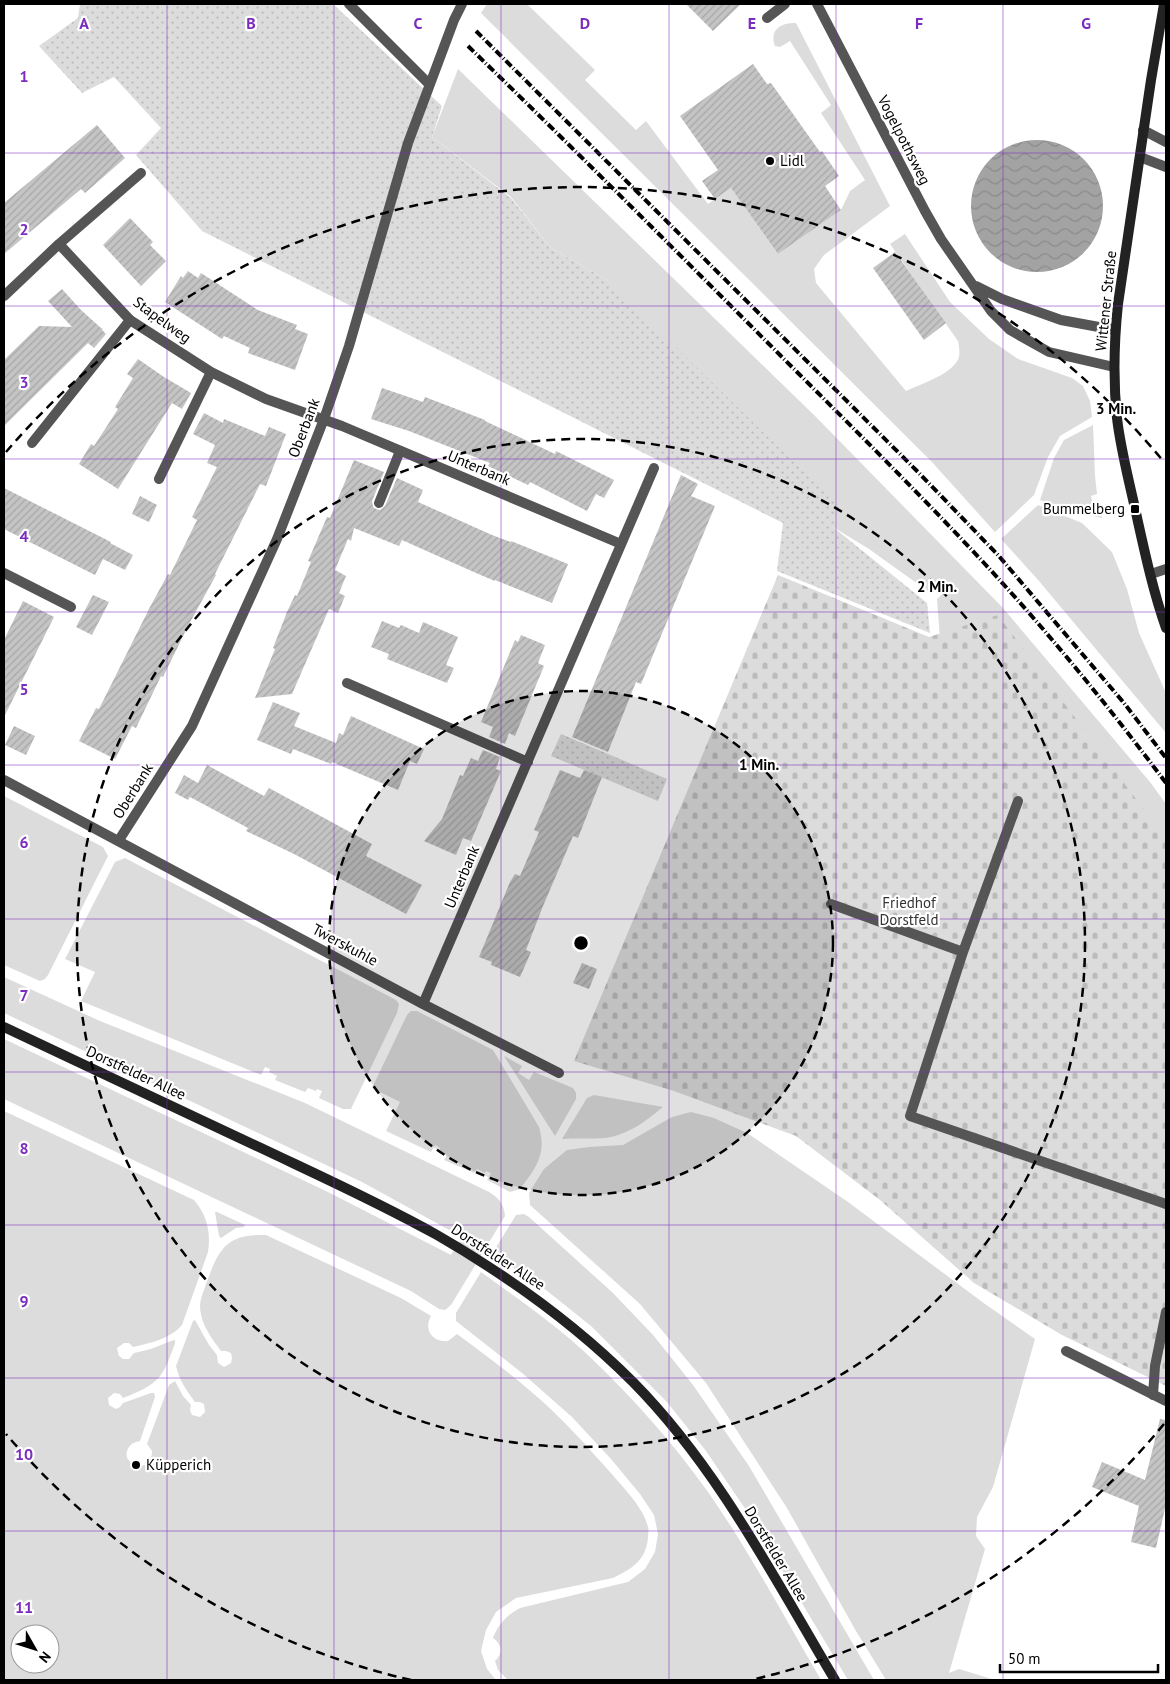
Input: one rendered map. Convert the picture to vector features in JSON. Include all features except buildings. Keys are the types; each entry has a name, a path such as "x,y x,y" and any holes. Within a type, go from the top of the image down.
{"main road":[{"name":"Wittener Straße","path":"1165,4 1143,130 1115,330 1114,367 1117,419 1135,509 1166,628"},
{"name":"Dorstfelder Allee","path":"4,1027 356,1194 427,1230 501,1274 554,1312 589,1340 634,1384 675,1430 710,1475 736,1514 835,1680"}],"street":[{"path":"349,4 429,84"},
{"name":"Oberbank","path":"119,840 192,726 276,539 324,419 349,346 408,143 429,84 462,4"},
{"path":"767,18 786,4"},
{"name":"Vogelpothsweg","path":"817,4 925,212 991,311 1010,330 1049,352 1114,367"},
{"path":"1143,130 1166,142"},
{"path":"1140,157 1166,167"},
{"path":"4,296 59,244 141,173"},
{"name":"Stapelweg","path":"59,244 130,320 211,372 266,399 324,419"},
{"name":"Vogelpothsweg","path":"974,285 1002,299 1061,320 1115,330"},
{"path":"32,444 130,320"},
{"path":"159,479 211,372"},
{"name":"Unterbank","path":"324,419 621,544"},
{"path":"379,503 400,451"},
{"name":"Unterbank","path":"423,1004 654,468"},
{"path":"1151,574 1166,569"},
{"path":"4,574 71,607"},
{"path":"347,683 528,762"},
{"name":"Twerskuhle","path":"4,780 423,1004 559,1072"},
{"path":"1018,801 963,952 910,1116 1166,1204"},
{"path":"832,904 963,952"},
{"path":"1153,1395 1155,1366 1166,1312"},
{"path":"1066,1351 1166,1401"}],"green space":[{"path":"80,4 333,4 442,106 432,137 511,198 551,248 607,280 840,507 833,527 927,603 930,633 777,571 783,523 202,231 136,155 161,128 114,77 82,93 39,46 78,18"},
{"path":"487,4 527,4 595,70 585,80 636,130 646,121 708,204 731,188 778,254 841,210 850,191 865,180 821,113 831,105 790,41 780,47 775,46 775,31 786,24 796,23 890,206 824,255 814,269 816,283 906,391 936,378 956,363 959,357 958,341 890,244 905,234 950,302 989,339 1018,359 1072,378 1083,386 1090,401 1092,417 1060,436 1048,457 1034,495 995,532 931,461 481,13"},
{"path":"458,69 816,417 1003,608 1150,782 1166,804 1166,853 940,639 937,599 949,588 942,581 929,592 869,549 833,527 607,280 551,248 511,197 432,137"},
{"path":"1093,425 1097,494 1091,496 1094,509 1100,508 1102,518 1070,511 1040,500 1054,458 1064,440"},
{"path":"1038,505 1082,523 1112,552 1127,589 1139,633 1166,693 1166,733 1039,581 1001,539"},
{"name":"Friedhof Dorstfeld","path":"778,575 929,637 998,615 1166,839 1166,1386 1062,1335 974,1283 880,1200 796,1136 674,1091 574,1061"},
{"path":"561,734 667,779 658,801 551,756"},
{"path":"4,796 103,847 108,856 48,975 40,981 4,965"},
{"path":"125,858 396,1000 399,1004 397,1013 351,1109 343,1109 319,1098 322,1091 317,1089 316,1091 308,1088 305,1092 275,1080 277,1076 269,1072 270,1069 265,1067 261,1075 81,1001 95,972 65,959 115,862"},
{"path":"4,977 100,1021 305,1103 489,1192 500,1202 505,1216 451,1305 445,1310 439,1309 411,1291 4,1099 4,1039 328,1192 451,1255 462,1237 362,1182 4,1013"},
{"path":"411,1011 417,1011 493,1050 539,1127 541,1137 542,1145 539,1160 520,1189 510,1192 487,1180 491,1173 486,1171 485,1173 477,1169 474,1173 444,1160 447,1155 439,1151 440,1148 435,1145 431,1152 386,1131 400,1102 372,1088 407,1015"},
{"path":"504,1056 522,1066 518,1073 529,1080 534,1072 573,1088 576,1093 576,1099 555,1136"},
{"path":"594,1095 663,1107 629,1131 621,1134 605,1138 562,1139 587,1098"},
{"path":"4,1111 194,1200 205,1218 209,1238 208,1252 182,1325 172,1334 159,1340 133,1347 129,1343 124,1343 117,1348 119,1356 123,1359 129,1359 134,1353 175,1340 163,1372 152,1384 123,1398 120,1394 114,1393 108,1398 109,1405 116,1409 123,1403 154,1393 155,1397 140,1441 131,1445 127,1453 131,1463 142,1466 151,1459 152,1451 147,1444 169,1385 175,1381 183,1396 191,1405 192,1415 200,1417 205,1412 204,1404 195,1402 186,1389 176,1366 195,1320 217,1355 218,1363 224,1367 231,1363 231,1353 221,1351 204,1324 200,1310 201,1298 215,1261 226,1246 242,1237 266,1235 401,1298 431,1316 428,1326 434,1338 448,1341 457,1334 545,1404 620,1483 646,1520 648,1528 647,1546 641,1558 632,1567 613,1578 516,1598 496,1612 486,1630 481,1651 487,1669 496,1680 4,1680"},
{"path":"691,1112 714,1118 747,1133 848,1202 1035,1339 993,1487 977,1517 976,1536 985,1549 949,1673 959,1669 995,1680 886,1680 856,1631 787,1508 706,1383 640,1304 530,1205 529,1193 544,1169 567,1150 623,1145 672,1117"},
{"path":"215,1212 245,1225 244,1227 236,1228 221,1238"},
{"path":"524,1214 613,1293 654,1336 693,1385 749,1466 874,1680 848,1680 748,1513 706,1451 667,1402 591,1326 541,1286 492,1254 516,1215"},
{"path":"481,1272 538,1313 578,1346 623,1389 653,1422 695,1474 738,1538 821,1680 508,1680 498,1670 495,1661 500,1652 500,1646 493,1638 500,1624 507,1617 520,1608 628,1582 645,1569 655,1552 658,1534 654,1515 640,1494 572,1417 522,1373 456,1321 456,1313"}],"water":[{"path":"1037,140 1050,141 1062,145 1084,159 1098,181 1102,193 1102,219 1098,231 1084,253 1062,267 1050,271 1037,272 1024,271 1012,267 990,253 976,231 972,219 971,206 972,193 976,181 990,159 1012,145 1024,141"}],"railway":[{"path":"476,31 918,472 998,555 1124,703 1166,758"},
{"path":"468,46 586,161 883,458 959,537 1055,643 1101,698 1166,783"}],"place":[{"name":"Lidl","path":"770,161"},
{"name":"Bummelberg","path":"1135,509"},
{"name":"Küpperich","path":"136,1465"}]}
